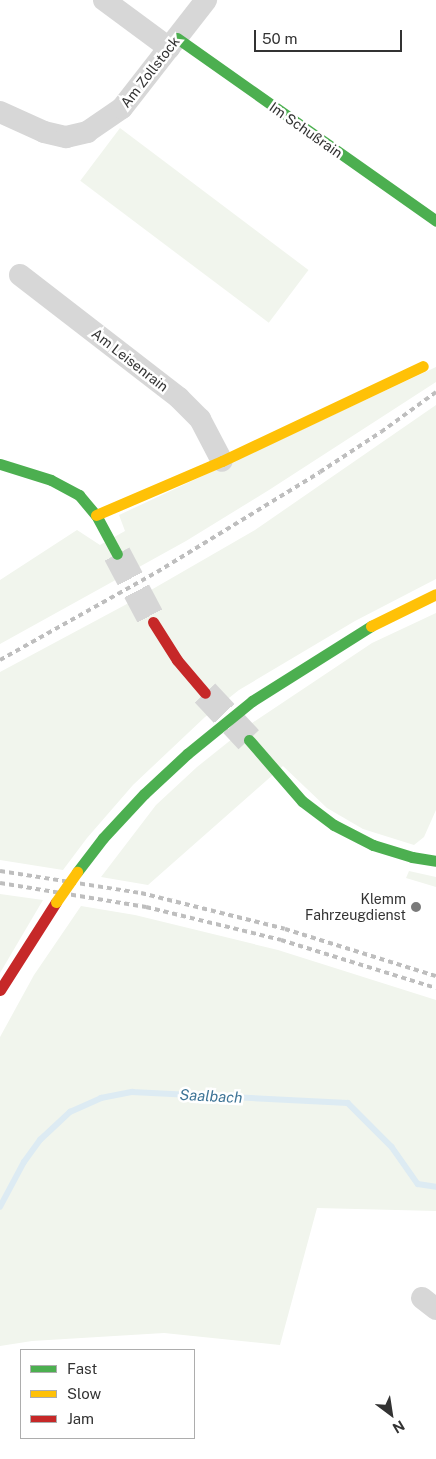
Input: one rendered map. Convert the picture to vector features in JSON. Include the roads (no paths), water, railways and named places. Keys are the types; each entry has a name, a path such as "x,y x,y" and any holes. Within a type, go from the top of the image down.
{"street":[{"name":"Im Schußrain","path":"104,0 173,43 436,221"},
{"name":"Am Zollstock","path":"0,112 44,132 66,137 87,132 122,108 206,0"},
{"name":"Am Leisenrain","path":"20,275 179,398 200,419 222,461"},
{"path":"96,515 222,461 423,366"},
{"path":"0,464 51,480 78,495 96,515 117,554"},
{"path":"0,990 77,872 144,794 187,754 252,702 362,631 436,594"},
{"path":"153,622 177,660 205,693"},
{"path":"248,740 302,801 334,825 373,845 412,857 436,861"}],"waterway":[{"name":"Saalbach","path":"0,1207 24,1162 40,1140 70,1112 101,1098 132,1092 348,1103 392,1147 418,1184 436,1187"}],"tunnel":[{"path":"117,554 153,622"},
{"path":"205,693 249,740"}],"railway":[{"path":"0,660 157,572 320,472 381,432 436,392"},
{"path":"0,871 141,893 285,929 436,976"},
{"path":"0,883 146,907 281,940 436,988"}],"place":[{"name":"Klemm Fahrzeugdienst","path":"416,907"}]}
